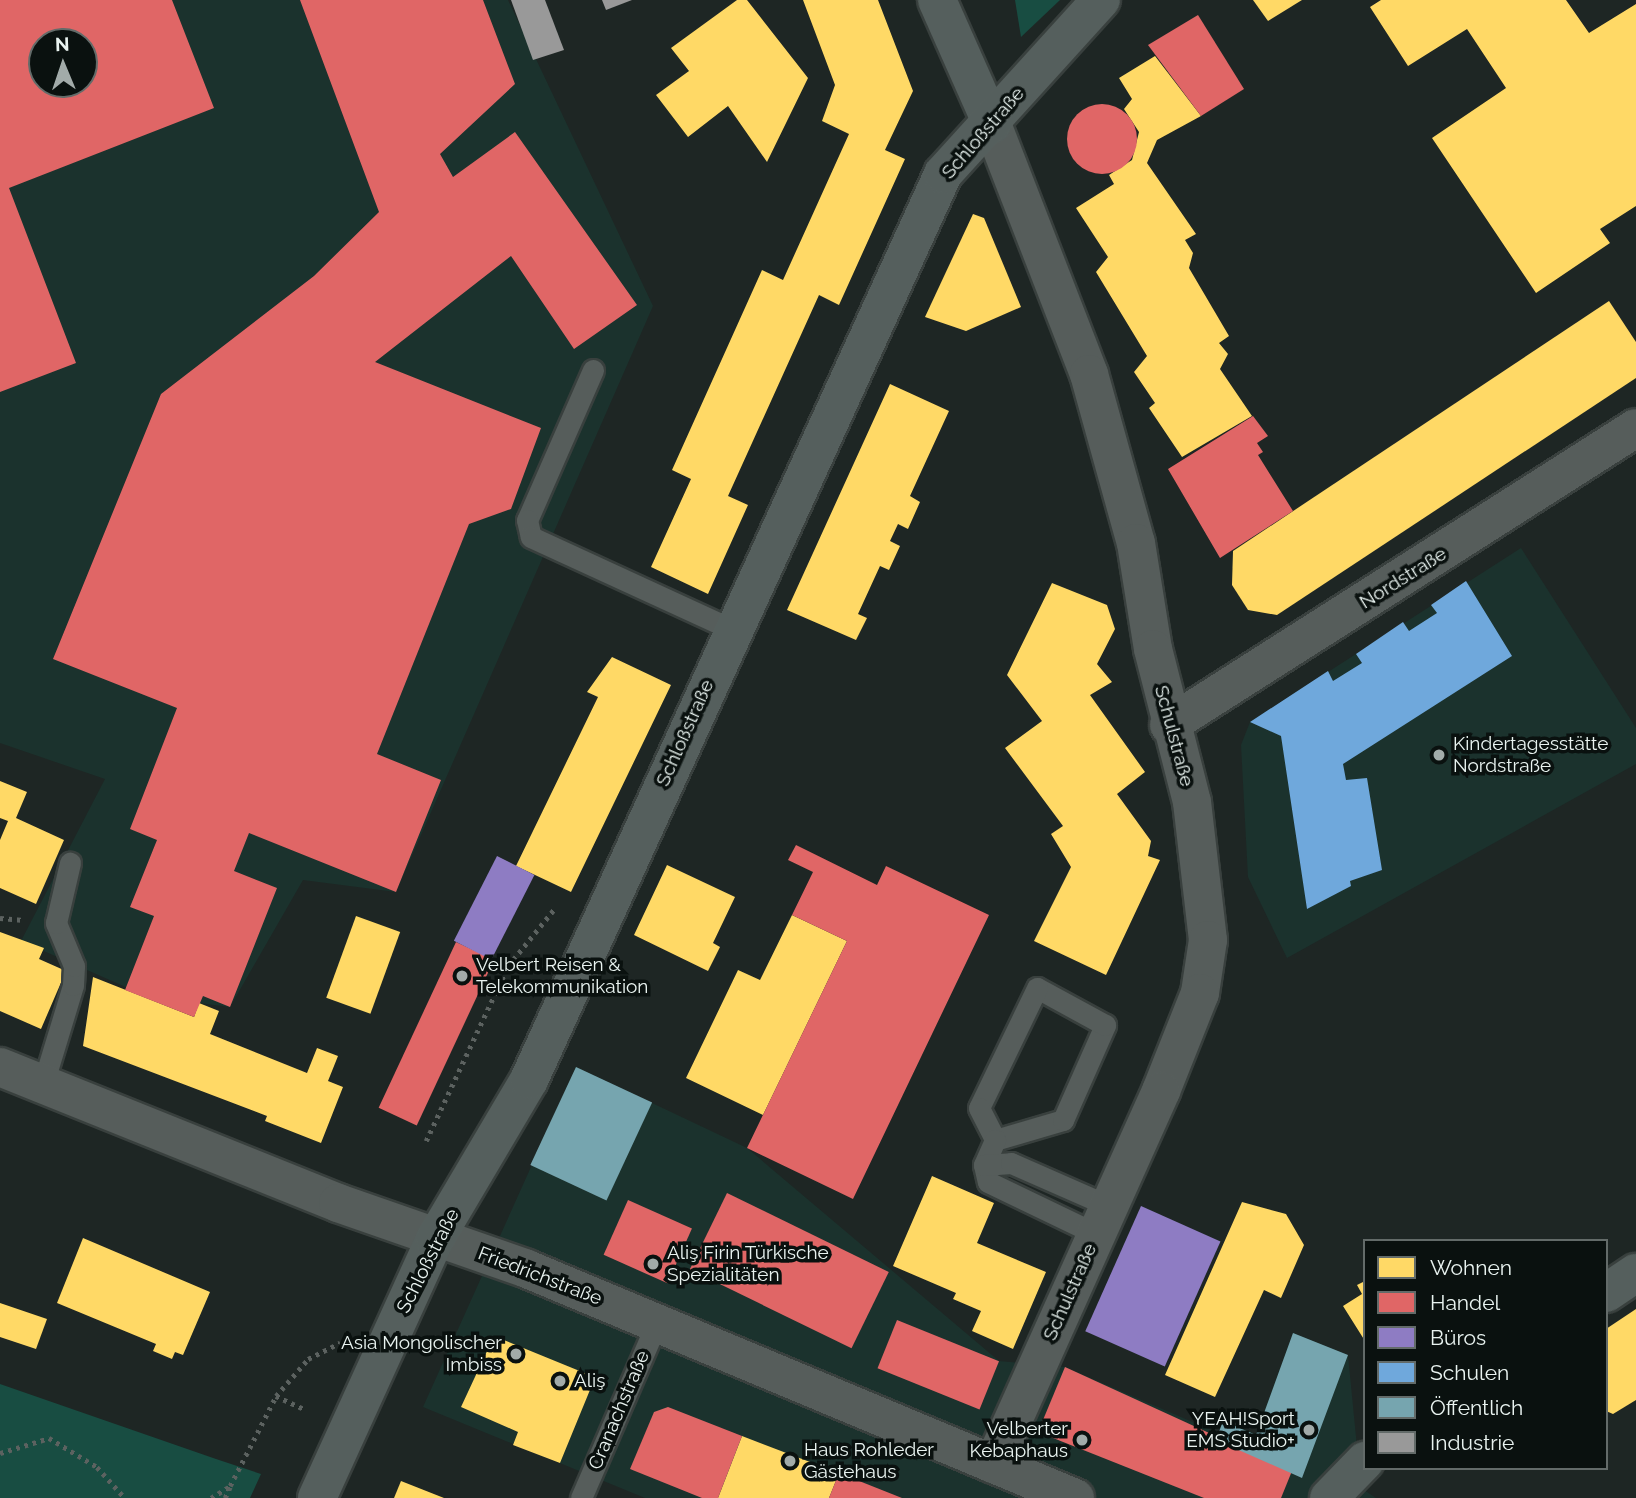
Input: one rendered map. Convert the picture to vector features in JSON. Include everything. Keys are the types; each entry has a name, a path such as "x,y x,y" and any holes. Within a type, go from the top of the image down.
{"main road":[{"name":"Schulstraße","path":"937,0 992,124"},
{"name":"Schloßstraße","path":"317,1498 435,1239 529,1080 731,629 943,174 992,124 1101,0"},
{"path":"1608,1292 1636,1273"},
{"path":"1329,1498 1363,1463"}],"street":[{"name":"Schulstraße","path":"992,124 1089,374 1136,543 1169,725 1192,802 1208,940 1200,993 993,1464"},
{"name":"Nordstraße","path":"1169,725 1636,428"},
{"name":"Friedrichstraße","path":"0,1067 435,1239 657,1322 1075,1498"}],"lane":[{"path":"593,370 527,520 531,537 731,629"},
{"path":"43,1084 73,985 74,965 56,923 70,863"},
{"path":"995,1140 979,1108 1037,988 1105,1025 1063,1120 995,1140 984,1165 988,1182 1102,1220"},
{"path":"984,1165 1011,1163 1102,1220"},
{"name":"Cranachstraße","path":"581,1498 657,1322"}],"path":[{"path":"426,1141 508,966 556,906"},
{"path":"225,1498 276,1396 308,1359 341,1343"},
{"path":"276,1396 304,1409"},
{"path":"0,1453 49,1438 97,1467 125,1498"},
{"path":"211,1498 230,1486"}],"shaded area":[{"path":"0,0 508,0 653,306 396,892 303,880 230,1007 199,1003 194,1017 21,941 105,779 0,743"},
{"name":"Kindertagesstätte Nordstraße","path":"1521,548 1636,728 1636,764 1287,958 1248,877 1241,745 1250,722"},
{"path":"576,1067 747,1148 999,1361 1065,1367 1218,1433 1223,1421 1256,1434 1293,1333 1348,1355 1361,1488 1376,1498 645,1498 423,1407"}],"green space":[{"path":"1015,0 1060,0 1021,37"},
{"path":"0,1384 261,1474 250,1498 0,1498"}],"building: Wohnen":[{"path":"737,0 747,0 808,78 767,162 728,106 688,137 656,95 689,71 671,48"},
{"path":"803,0 878,0 913,91 885,150 905,159 839,305 819,295 728,496 748,505 708,594 651,567 691,479 672,470 762,270 783,280 849,134 822,121 835,85"},
{"path":"1253,0 1302,0 1268,21"},
{"path":"1381,0 1566,0 1589,33 1636,4 1636,206 1600,229 1610,243 1536,293 1432,138 1506,88 1467,29 1408,66 1370,7"},
{"path":"1155,56 1201,116 1157,140 1147,163 1196,234 1185,240 1193,253 1189,268 1229,336 1219,343 1228,354 1220,369 1252,416 1182,457 1149,408 1155,403 1134,372 1147,356 1096,272 1108,257 1076,208 1114,184 1109,175 1132,160 1139,132 1124,109 1132,99 1119,78"},
{"path":"973,214 984,218 1021,307 966,331 925,317"},
{"path":"1609,301 1636,342 1636,378 1277,615 1248,610 1232,585 1233,551"},
{"path":"890,384 949,411 910,496 920,502 908,529 898,524 890,541 900,546 889,570 880,566 858,614 867,618 856,640 787,610"},
{"path":"1052,583 1107,605 1115,629 1097,664 1112,682 1090,695 1145,772 1117,794 1151,841 1148,856 1160,860 1106,975 1034,941 1071,867 1051,834 1063,826 1005,748 1042,721 1007,675"},
{"path":"612,657 671,685 571,892 516,866 598,697 587,692"},
{"path":"0,781 27,792 16,818 64,840 36,904 0,888 0,840 8,821 0,818"},
{"path":"667,865 735,897 713,943 720,947 708,971 634,935"},
{"path":"792,915 847,941 763,1115 686,1078 738,970 760,980"},
{"path":"356,916 400,932 370,1014 326,998"},
{"path":"0,932 44,948 39,959 66,971 41,1029 0,1011"},
{"path":"93,977 194,1017 199,1003 219,1011 210,1034 307,1073 317,1048 338,1056 328,1081 343,1087 321,1143 265,1121 267,1116 83,1046"},
{"path":"932,1176 994,1203 977,1243 1046,1272 1013,1349 972,1331 981,1311 953,1299 956,1293 893,1266"},
{"path":"1242,1202 1286,1214 1304,1245 1281,1298 1264,1290 1215,1397 1165,1375"},
{"path":"83,1238 210,1292 183,1355 175,1352 172,1359 153,1351 156,1344 57,1303"},
{"path":"1363,1282 1363,1338 1343,1306 1362,1294 1357,1285"},
{"path":"0,1303 47,1319 36,1349 0,1337"},
{"path":"1636,1309 1636,1400 1613,1414 1608,1412 1608,1328"},
{"path":"494,1336 587,1374 592,1385 560,1463 513,1445 518,1432 461,1407"},
{"path":"742,1436 839,1473 829,1498 718,1498"},
{"path":"401,1481 444,1498 394,1498"}],"building: Handel":[{"path":"0,0 172,0 214,108 9,188 76,363 0,392"},
{"path":"300,0 483,0 515,84 440,154 453,177 515,132 637,305 574,349 511,256 375,362 541,428 511,509 469,524 377,754 441,780 396,892 249,833 234,871 277,888 230,1007 203,996 194,1017 125,990 154,916 130,907 157,840 130,829 177,708 53,659 161,394 314,276 379,212"},
{"path":"1198,15 1244,89 1201,116 1148,45"},
{"path":"1102,104 1127,114 1137,139 1127,164 1102,174 1077,164 1067,139 1077,114"},
{"path":"1253,416 1268,436 1257,443 1263,452 1258,455 1293,511 1220,558 1168,469"},
{"path":"796,845 877,885 886,866 989,915 853,1199 747,1148 847,941 792,915 813,872 788,860"},
{"path":"456,942 494,960 417,1126 379,1108"},
{"path":"727,1193 889,1272 852,1348 690,1269"},
{"path":"628,1200 692,1228 668,1283 604,1255"},
{"path":"897,1320 999,1361 980,1409 878,1368"},
{"path":"1065,1367 1292,1471 1281,1498 1204,1498 1038,1432"},
{"path":"668,1407 742,1436 718,1498 702,1498 630,1469 654,1412"},
{"path":"839,1473 902,1498 829,1498"}],"building: Büros":[{"path":"497,856 534,875 491,960 454,941"},
{"path":"1141,1206 1220,1241 1165,1367 1085,1331"}],"building: Schulen":[{"path":"1466,581 1512,656 1343,764 1346,780 1367,778 1382,870 1350,881 1351,886 1307,909 1281,736 1250,722 1328,671 1333,681 1362,663 1356,654 1403,622 1409,631 1437,613 1431,605"}],"building: Öffentlich":[{"path":"576,1067 652,1102 606,1200 530,1165"},
{"path":"1293,1333 1348,1355 1302,1478 1216,1440 1223,1421 1256,1435"}],"building: Industrie":[{"path":"511,0 545,0 564,50 533,60"},
{"path":"602,0 632,0 606,10"}],"place":[{"name":"Kindertagesstätte Nordstraße","path":"1439,755"},
{"name":"Velbert Reisen & Telekommunikation","path":"462,976"},
{"name":"Aliş Firin Türkische Spezialitäten","path":"653,1264"},
{"name":"Asia Mongolischer Imbiss","path":"516,1354"},
{"name":"Aliş","path":"560,1381"},
{"name":"YEAH!Sport EMS Studio+","path":"1309,1430"},
{"name":"Velberter Kebaphaus","path":"1082,1440"},
{"name":"Haus Rohleder Gästehaus","path":"790,1461"}]}
